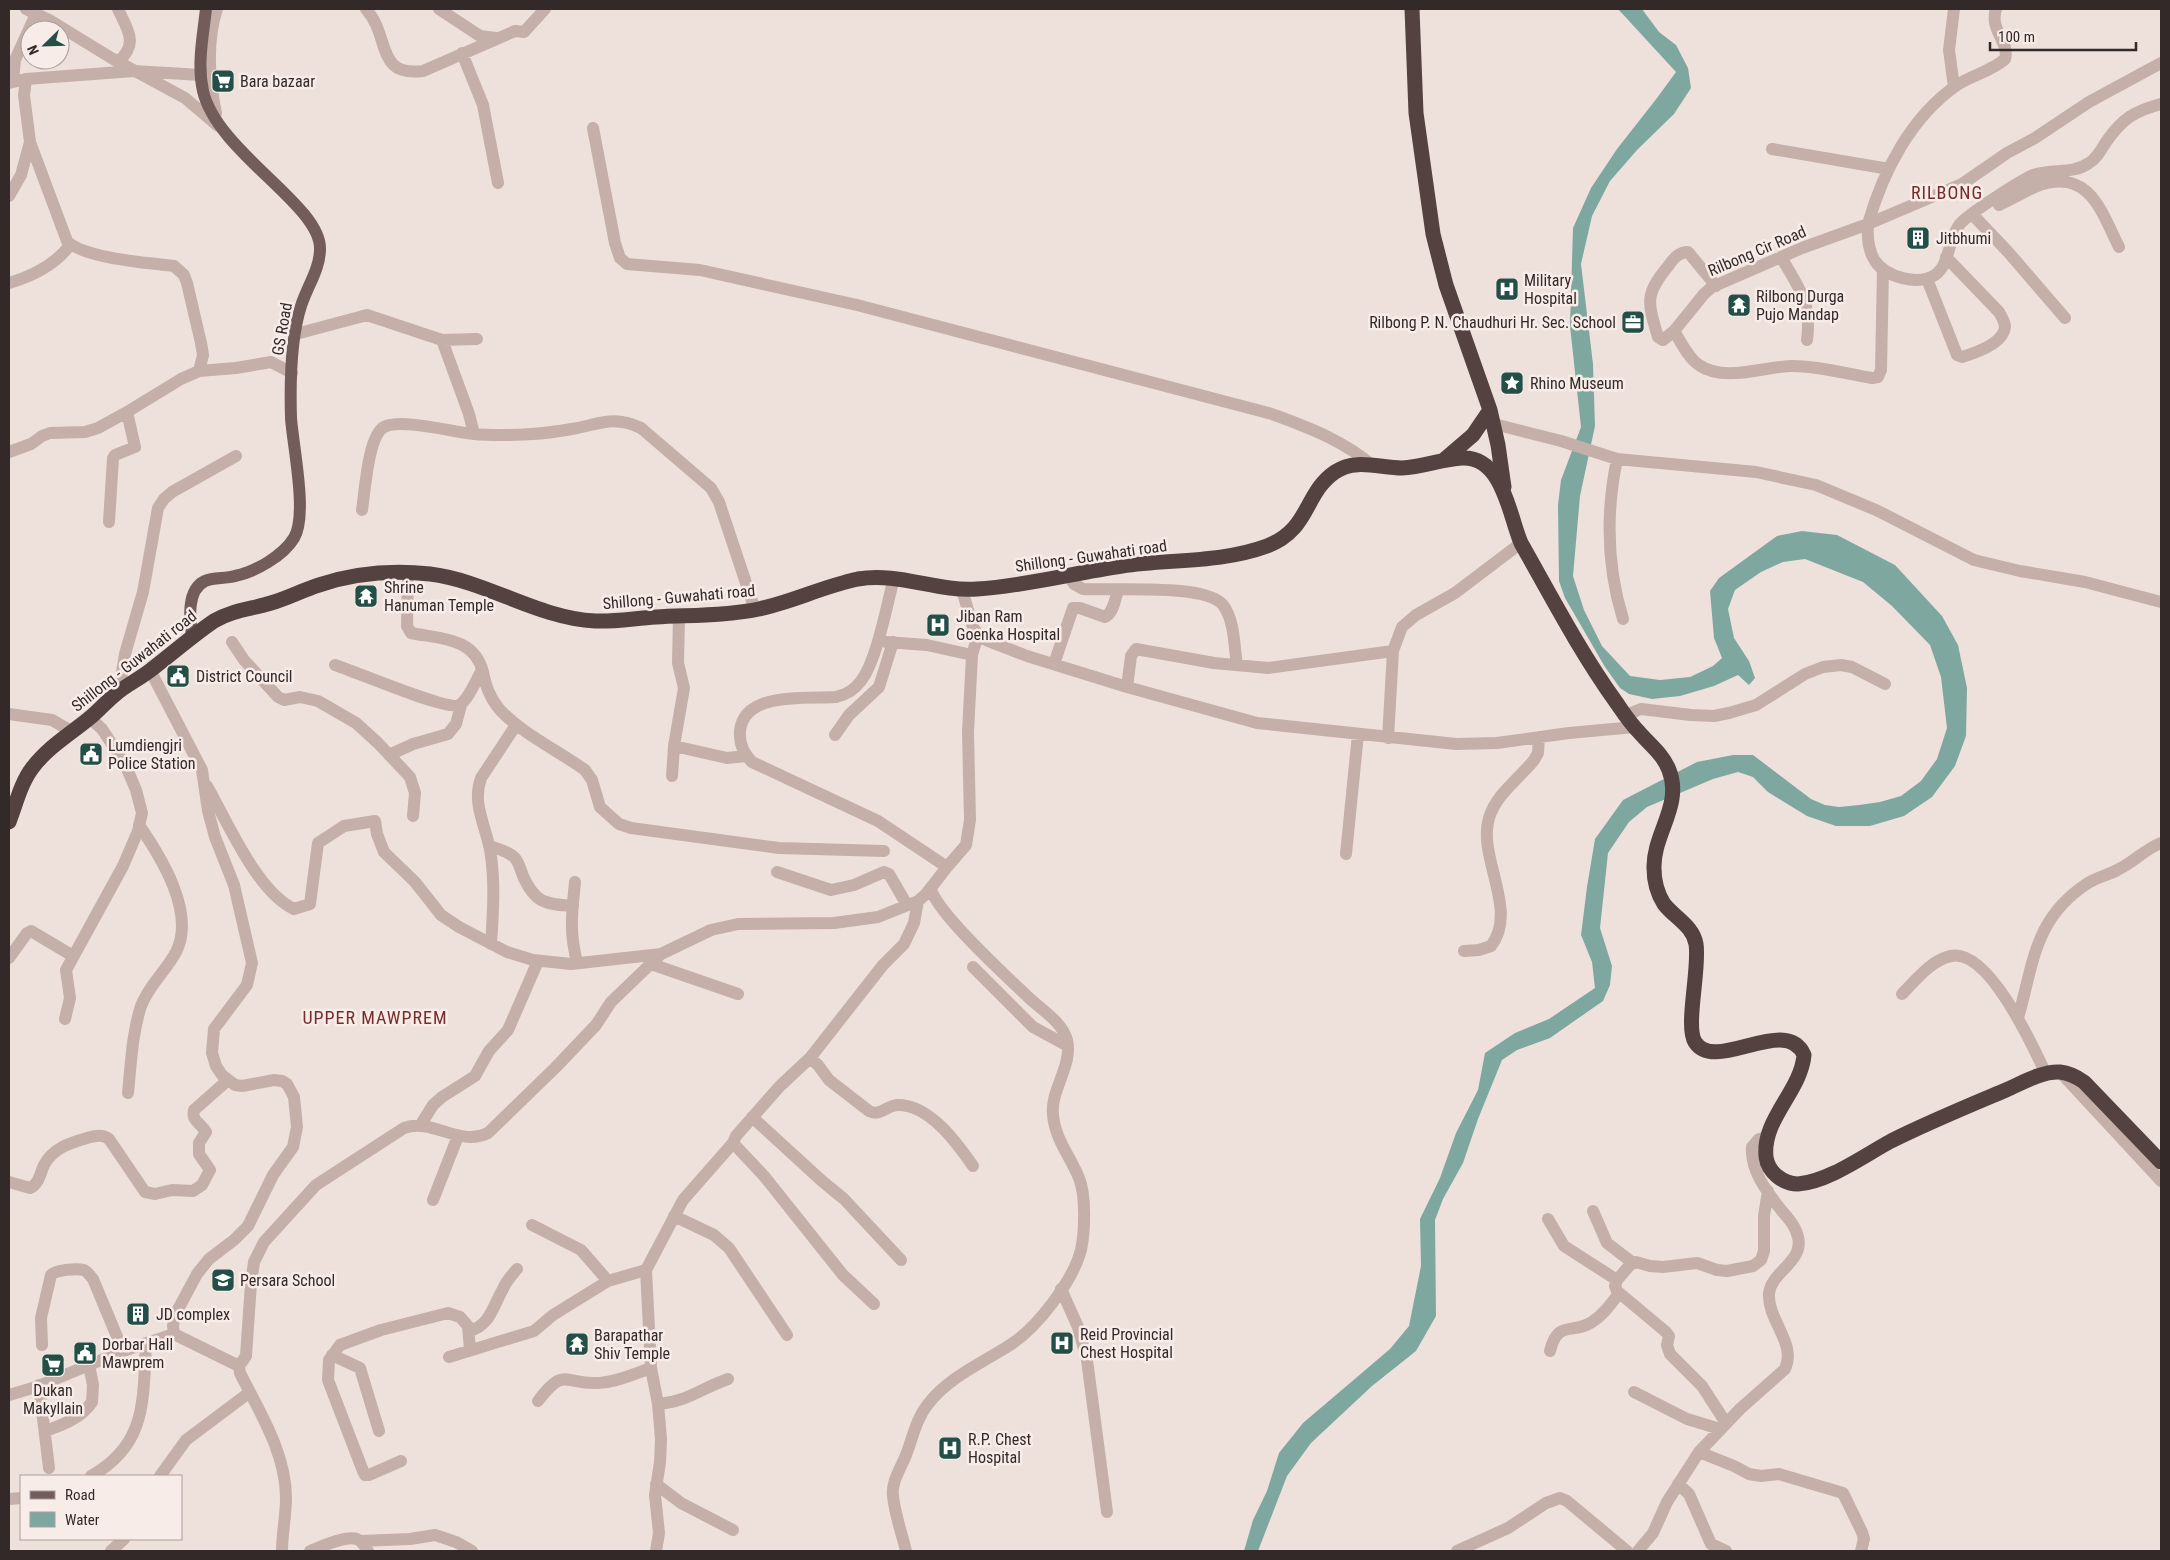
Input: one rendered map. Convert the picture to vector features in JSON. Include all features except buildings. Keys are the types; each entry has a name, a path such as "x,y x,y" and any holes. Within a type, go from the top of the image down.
{"highway":[{"path":"1412,9 1416,113 1433,234 1446,285 1492,417 1504,489 1514,527 1521,543 1596,673 1633,724 1661,755 1669,770 1673,785 1673,800 1655,858 1655,880 1657,891 1664,903 1693,934 1696,944 1696,980 1691,1028 1695,1042 1712,1052 1783,1040 1797,1044 1804,1055 1798,1077 1768,1137 1766,1158 1769,1167 1784,1181 1797,1184 1812,1181 1893,1141 2053,1073 2072,1075 2084,1082 2161,1162"},
{"path":"1439,463 1492,417"},
{"name":"Shillong - Guwahati road","path":"9,822 32,768 71,731 90,718 119,691 150,670 192,636 229,613 272,603 338,579 359,574 408,572 431,574 460,580 545,610 574,618 595,621 678,616 755,610 858,579 894,578 962,590 1002,586 1132,565 1226,556 1270,545 1290,534 1299,524 1317,491 1334,472 1354,464 1406,468 1462,458 1477,461 1488,468 1504,489"}],"main road":[{"name":"GS Road","path":"192,636 190,616 194,596 200,584 206,580 237,576 250,571 286,548 295,537 300,518 291,418 293,348 301,306 320,256 319,236 308,218 237,149 214,119 203,92 200,62 206,9"}],"street":[{"path":"118,9 130,38 130,46 128,53 118,62"},
{"path":"217,9 210,53 209,80 218,126"},
{"path":"366,9 376,22 389,61 394,67 403,71 423,71 515,31 524,32 545,9"},
{"path":"439,9 480,36 498,38"},
{"path":"1954,9 1949,50 1954,87"},
{"path":"1996,9 1994,21 1997,34 2006,52 2005,59 1954,87 1934,103 1920,118 1889,169 1880,188 1868,224 1869,247 1876,263 1883,269 1914,280 1927,279 1938,272 1959,224 1972,214 2033,175 2042,172 2062,172 2088,164 2095,159 2123,121 2131,115 2161,104"},
{"path":"199,371 202,355 201,342 187,283 180,269 174,266 124,260 78,250 70,245 63,234 30,142 24,95 16,81 15,60 31,11 118,62 185,98 218,126"},
{"path":"462,53 483,105 498,184"},
{"name":"Rilbong Cir Road","path":"1674,331 1704,294 1716,286 1781,257 1868,224 1962,184 2007,153 2034,138 2089,102 2161,63"},
{"path":"16,81 134,71 201,75"},
{"path":"593,128 615,243 620,258 627,264 700,270 857,305 1263,411 1334,438 1356,451 1373,466"},
{"path":"9,196 21,174 30,142"},
{"path":"1772,149 1889,169"},
{"path":"1984,206 1998,205 2039,186 2054,183 2079,186 2093,196 2120,247"},
{"path":"1972,214 2009,253 2065,318"},
{"path":"9,283 44,268 59,258 70,245"},
{"path":"1716,286 1688,252 1679,254 1672,260 1655,281 1650,294 1658,337 1663,340 1666,339 1674,331 1691,358 1706,368 1737,374 1791,366 1875,378 1881,370 1883,269"},
{"path":"1781,257 1808,308 1807,340"},
{"path":"1927,279 1956,356 1962,357 1985,348 2002,336 2005,330 2004,322 1999,312 1946,257"},
{"path":"296,334 367,315 442,340 476,339"},
{"path":"442,340 470,414 474,434"},
{"path":"9,452 31,444 50,433 85,432 128,412 181,379 199,371 236,368 271,362 292,373"},
{"path":"109,522 113,458 115,455 135,447 128,412"},
{"path":"1492,417 1612,458 1756,472 1816,484 1876,510 1974,560 2011,570 2085,582 2161,602"},
{"path":"362,510 372,450 376,435 383,427 396,423 474,434 506,435 547,431 617,420 628,422 641,428 711,488 719,502 755,610"},
{"path":"119,691 125,654 143,592 158,508 172,492 236,456"},
{"path":"1612,458 1610,564 1615,592 1623,619"},
{"path":"1388,738 1393,651 1398,633 1408,620 1441,603 1521,543"},
{"path":"408,572 407,626 409,631 411,633 449,639 463,645 476,658 492,700 516,725 585,770 592,780 600,807 619,824 645,830 779,848 884,851"},
{"path":"1068,575 1074,584 1083,589 1149,589 1191,593 1218,600 1228,613 1237,665"},
{"path":"894,578 877,641 862,680 844,695 769,701 752,709 742,723 740,740 746,756 752,762 878,821 946,867"},
{"path":"282,1551 286,1498 283,1472 272,1438 240,1373 239,1366 246,1356 254,1262 267,1237 300,1202 330,1175 404,1128 420,1126 473,1138 488,1133 590,1031 611,1002 661,954 711,930 726,926 748,923 834,923 878,917 913,903 931,889 946,867 966,845 970,820 968,732 972,655 978,635 962,590"},
{"path":"1054,664 1073,608 1080,608 1105,617 1108,616 1118,590"},
{"path":"672,776 674,746 684,688 678,663 678,616"},
{"path":"978,635 1003,648 1127,687 1257,724 1456,744 1497,743 1633,724 1641,709 1691,715 1714,716 1729,714 1756,705 1805,674 1822,667 1852,666 1884,684"},
{"path":"877,641 927,645 972,655"},
{"path":"232,642 244,660 278,697 287,700 306,697 335,710 356,723 406,772 413,785 412,816"},
{"path":"836,735 849,715 879,687 893,642"},
{"path":"1127,687 1131,656 1136,649 1214,663 1268,668 1393,651"},
{"path":"335,665 428,700 451,706 461,704"},
{"path":"150,670 202,770 208,811 215,837 234,885 252,963 247,985 217,1024 212,1036 212,1053 216,1066 228,1080 242,1086 282,1080 287,1084 294,1097 297,1127 293,1147 266,1188 248,1226 234,1240 209,1259 197,1274 175,1315 174,1334"},
{"path":"389,755 413,744 448,734 456,724 461,704 482,670"},
{"path":"9,714 52,720 71,731"},
{"path":"65,1019 70,998 66,970 123,866 142,813 136,790 124,764 102,729 90,718"},
{"path":"491,944 494,907 490,846 478,809 477,788 480,778 516,725"},
{"path":"1346,854 1358,734"},
{"path":"1464,951 1479,950 1490,946 1499,932 1500,909 1489,848 1487,828 1489,818 1495,803 1534,760 1538,753 1539,737"},
{"path":"674,746 727,758 746,756"},
{"path":"204,779 262,882 286,905 294,909 310,904 318,843 344,826 375,821 377,834 384,852 415,882 440,915 507,952 538,961 571,964 661,954"},
{"path":"128,1093 134,1036 141,1007 148,990 175,954 181,933 181,917 176,892 149,839 139,825"},
{"path":"2018,1018 2036,948 2044,927 2057,910 2089,882 2120,869 2161,843"},
{"path":"490,846 508,853 516,860 532,893 537,898 550,904 573,906"},
{"path":"656,1551 659,1533 655,1495 661,1452 658,1404 651,1368 646,1270 683,1200 733,1143 736,1136 752,1117 780,1086 810,1058 883,965 904,944 914,923 913,903 889,874 884,872 854,885 831,890 777,872"},
{"path":"575,882 571,940 576,962"},
{"path":"906,1551 892,1495 897,1473 907,1453 920,1415 943,1389 1010,1345 1030,1329 1061,1289 1076,1262 1081,1248 1084,1210 1081,1183 1060,1143 1052,1112 1067,1055 1068,1046 1064,1033 1055,1021 1020,989 943,910 933,896 931,889"},
{"path":"9,958 27,933 31,932 72,956"},
{"path":"1902,994 1926,970 1941,960 1952,956 1964,956 1973,961 1992,981 2053,1073 2161,1182"},
{"path":"420,1126 433,1105 442,1096 475,1076 489,1051 508,1030 538,961"},
{"path":"651,964 738,994"},
{"path":"973,967 1033,1027 1068,1046"},
{"path":"810,1058 829,1080 873,1113 896,1105 911,1108 931,1118 958,1143 973,1166"},
{"path":"9,1182 30,1188 35,1186 47,1160 57,1150 65,1145 101,1135 110,1139 145,1192 155,1194 172,1190 193,1191 202,1185 210,1170 199,1154 199,1143 206,1132 194,1119 194,1110 228,1080"},
{"path":"752,1117 844,1199 901,1260"},
{"path":"433,1200 458,1136"},
{"path":"1638,1551 1653,1533 1667,1502 1699,1452 1723,1426 1785,1369 1789,1361 1789,1352 1772,1309 1769,1291 1772,1283 1797,1252 1798,1237 1796,1229 1759,1177 1751,1156 1752,1147 1755,1142 1768,1137"},
{"path":"733,1143 764,1176 843,1275 874,1304"},
{"path":"1593,1211 1607,1243 1633,1263 1663,1267 1698,1263 1716,1270 1727,1271 1753,1266 1761,1260 1764,1251 1764,1216 1768,1191"},
{"path":"674,1216 714,1235 729,1248 787,1335"},
{"path":"1548,1219 1564,1246 1617,1280"},
{"path":"532,1225 581,1250 608,1281"},
{"path":"1633,1263 1617,1280 1615,1286 1619,1293 1668,1334 1667,1345 1670,1354 1702,1386 1723,1426"},
{"path":"469,1331 477,1329 486,1322 503,1287 517,1269"},
{"path":"42,1345 42,1318 50,1275 56,1271 82,1270 87,1272 93,1279 123,1351"},
{"path":"449,1358 534,1331 553,1316 608,1281 646,1270"},
{"path":"1061,1289 1078,1327 1088,1360 1107,1512"},
{"path":"1550,1351 1558,1333 1568,1328 1591,1323 1606,1310 1619,1293"},
{"path":"401,1461 369,1475 363,1472 328,1380 328,1366 332,1355 345,1342 448,1313 460,1317 468,1326 470,1350"},
{"path":"9,1395 123,1351 174,1334 239,1366"},
{"path":"93,1475 104,1469 120,1455 140,1418 146,1343"},
{"path":"332,1355 360,1368 379,1431"},
{"path":"45,1431 60,1426 80,1415 92,1402 93,1385 89,1365"},
{"path":"538,1401 548,1388 559,1379 600,1383 651,1368"},
{"path":"658,1404 684,1400 706,1387 728,1379"},
{"path":"39,1385 50,1468"},
{"path":"161,1475 186,1440 250,1392"},
{"path":"1634,1392 1688,1419 1723,1426"},
{"path":"1699,1452 1708,1458 1734,1466 1749,1474 1761,1476 1779,1474 1843,1493 1862,1532 1864,1539 1861,1551"},
{"path":"656,1484 681,1503 733,1530"},
{"path":"1678,1484 1689,1494 1711,1544 1726,1551"},
{"path":"1457,1551 1508,1528 1546,1503 1560,1498 1567,1501 1627,1551"},
{"path":"310,1551 352,1538 360,1540 410,1539 435,1535 447,1545 472,1551"},
{"path":"112,1551 123,1540"},
{"path":"360,1540 368,1551"}],"water":[{"path":"1618,9 1642,9 1659,32 1676,45 1688,68 1691,88 1674,114 1637,150 1610,181 1592,216 1581,264 1593,364 1595,426 1580,496 1573,576 1584,610 1602,646 1630,676 1660,680 1690,677 1713,666 1722,658 1714,638 1710,591 1719,578 1777,536 1802,531 1837,535 1895,565 1942,616 1958,645 1967,688 1966,736 1955,766 1932,797 1904,816 1870,826 1836,826 1807,816 1768,792 1753,777 1738,772 1713,779 1647,807 1629,822 1608,853 1600,928 1612,966 1610,985 1603,1001 1550,1038 1517,1050 1502,1060 1478,1119 1463,1163 1443,1199 1435,1220 1436,1316 1416,1351 1372,1386 1311,1443 1287,1476 1258,1551 1244,1551 1253,1520 1267,1491 1279,1453 1303,1423 1390,1349 1409,1326 1421,1266 1420,1219 1440,1178 1456,1133 1478,1090 1485,1053 1515,1033 1549,1019 1595,988 1592,962 1581,935 1587,887 1595,839 1623,800 1697,762 1733,755 1753,755 1811,799 1825,805 1839,807 1880,802 1901,796 1921,781 1937,759 1947,728 1941,677 1930,645 1892,606 1863,582 1805,559 1783,562 1761,572 1735,590 1728,609 1734,638 1749,661 1755,678 1749,685 1738,675 1714,686 1680,696 1652,699 1629,694 1620,688 1605,667 1565,598 1559,581 1558,505 1561,480 1581,427 1570,326 1573,228 1591,188 1617,149 1676,72"}],"place":[{"name":"Bara bazaar","path":"223,81"},
{"name":"Jitbhumi","path":"1918,238"},
{"name":"Military Hospital","path":"1507,289"},
{"name":"Rilbong Durga Pujo Mandap","path":"1739,305"},
{"name":"Rilbong P. N. Chaudhuri Hr. Sec. School","path":"1633,322"},
{"name":"Rhino Museum","path":"1512,383"},
{"name":"Shrine Hanuman Temple","path":"366,596"},
{"name":"Jiban Ram Goenka Hospital","path":"938,625"},
{"name":"District Council","path":"178,676"},
{"name":"Lumdiengjri Police Station","path":"91,754"},
{"name":"Persara School","path":"223,1280"},
{"name":"JD complex","path":"138,1314"},
{"name":"Reid Provincial Chest Hospital","path":"1062,1343"},
{"name":"Barapathar Shiv Temple","path":"577,1344"},
{"name":"Dorbar Hall Mawprem","path":"85,1353"},
{"name":"Dukan Makyllain","path":"53,1365"},
{"name":"R.P. Chest Hospital","path":"950,1448"}],"district":[{"name":"RILBONG","path":"1947,192"},
{"name":"UPPER MAWPREM","path":"375,1017"}]}
